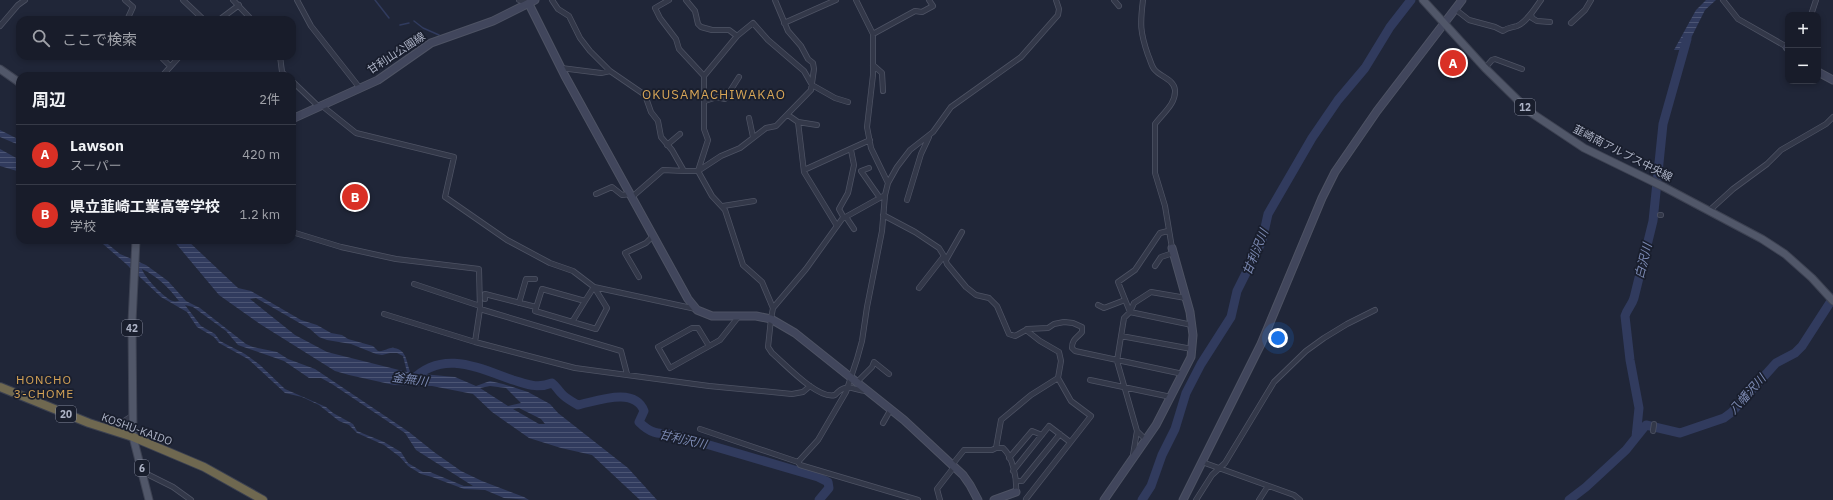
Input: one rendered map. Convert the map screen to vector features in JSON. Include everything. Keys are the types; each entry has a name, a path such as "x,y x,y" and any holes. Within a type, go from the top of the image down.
{"highway":[{"name":"KOSHU-KAIDO","path":"0,388 110,430 133,437 204,467 263,500"}],"main road":[{"name":"韮崎南アルプス中央線","path":"1423,0 1485,68 1530,112 1584,148 1710,210 1762,238 1785,254 1812,278 1833,301"},
{"path":"0,69 16,80"},
{"name":"42","path":"133,437 132,322 136,244"},
{"name":"6","path":"133,437 149,500"}],"street":[{"path":"0,26 18,5 25,0"},
{"path":"126,0 133,7 129,16"},
{"path":"183,0 200,16"},
{"path":"233,0 249,16"},
{"path":"297,0 311,26 359,88"},
{"path":"519,0 532,2 562,68 688,299 698,310"},
{"path":"552,0 558,9 569,16 580,38 590,52 610,71 645,95 651,112 658,121 661,137 677,157 684,171"},
{"path":"669,0 655,8 660,18 676,39 679,49 704,76 704,129 708,140 698,171 712,196 723,206 743,264 762,282 774,308"},
{"path":"686,0 696,11 698,24 701,27 712,30 728,30 737,36"},
{"path":"596,194 612,187 622,195 631,196 663,170 698,171 720,156 740,148 766,128 776,126 788,115 811,90 814,69 813,63 808,59 801,46 788,31 775,0"},
{"path":"784,23 836,0"},
{"path":"856,0 873,34 874,65 867,127 879,167 888,184"},
{"path":"873,34 915,11 922,12 933,6 929,0"},
{"path":"798,462 818,440 847,387 862,341 883,215 882,196 901,159 930,134 951,107 1021,57 1058,15 1056,0"},
{"path":"1114,0 1119,6"},
{"path":"1104,500 1156,425 1183,374 1191,357 1192,349 1192,325 1168,230 1165,206 1155,173 1155,124 1169,108 1174,98 1175,89 1172,82 1160,76 1153,68 1140,27 1143,0"},
{"path":"1183,500 1261,344 1335,172 1377,111 1462,0"},
{"path":"1455,9 1469,20 1495,27 1503,31 1508,27 1518,26 1531,14 1541,0"},
{"path":"1571,23 1585,10 1591,0"},
{"path":"1812,12 1816,0"},
{"path":"1725,1 1738,19 1785,45"},
{"name":"甘利山公園線","path":"296,116 378,80 431,43 493,21 532,2"},
{"path":"224,16 239,5"},
{"path":"1531,14 1532,18 1537,21 1550,22"},
{"path":"704,76 737,36 752,23 768,40 804,71 812,85 835,98 848,102"},
{"path":"1485,68 1492,60 1495,59 1522,69"},
{"path":"164,60 170,66"},
{"path":"165,72 176,60"},
{"path":"280,60 282,72"},
{"path":"874,65 882,72 883,91"},
{"path":"562,68 601,74 610,71"},
{"path":"1821,74 1833,80"},
{"path":"705,100 717,97 725,99 739,77"},
{"path":"296,85 319,105 356,133 454,157 445,197 507,240 550,263 573,271 594,287 607,308 596,329 535,311 542,289 586,301"},
{"path":"788,115 798,122 818,125"},
{"path":"1710,210 1733,189 1767,164 1781,150 1826,124 1833,117"},
{"path":"749,118 753,137"},
{"path":"798,122 804,170 837,226"},
{"path":"667,145 680,134"},
{"path":"907,200 921,154 930,134"},
{"path":"804,170 851,150 870,140"},
{"path":"851,150 854,166 848,192 839,209 854,229"},
{"path":"869,168 861,171 882,196"},
{"path":"868,391 861,391 847,387 842,388 835,395 830,396 810,386 768,347 771,319 774,308 806,269 837,226 845,218 882,196"},
{"path":"723,206 754,201"},
{"path":"883,215 915,232 939,248 951,271 966,287 976,294 989,298 994,303 1009,334 1015,336 1026,330 1048,328 1054,324 1064,322 1078,325 1082,328 1082,332 1073,340 1072,348 1080,352 1183,374"},
{"path":"1130,312 1118,282 1135,270 1160,233 1168,230"},
{"path":"919,288 945,258 962,232"},
{"path":"296,233 396,259 479,269 480,308 475,342"},
{"path":"639,277 634,271 625,253 646,243 654,236"},
{"path":"1155,266 1161,257 1173,251"},
{"path":"519,303 526,279 535,279"},
{"path":"414,284 480,308 621,351 627,374"},
{"path":"572,322 594,287"},
{"path":"594,287 698,310 712,316 739,316 771,319 795,333 891,409 953,466 970,485 978,500"},
{"path":"1133,457 1136,431 1117,361 1124,318 1130,312 1134,303 1151,292 1186,298"},
{"path":"485,298 486,294 536,307"},
{"path":"1098,305 1104,308 1125,300"},
{"path":"1196,500 1212,476 1220,469 1241,438 1274,382 1306,351 1324,338 1347,324 1375,310"},
{"path":"1130,312 1192,325"},
{"path":"384,314 475,342 575,368 737,389 792,394 803,392 810,386"},
{"path":"709,346 698,328 692,328 658,347 670,368 720,340 739,316"},
{"path":"1026,330 1040,341 1059,352 1062,361 1058,378 1071,401 1091,416 1026,499"},
{"path":"1121,336 1192,349"},
{"path":"856,382 872,367 874,362 889,374"},
{"path":"996,448 1001,420 1031,395 1058,378"},
{"path":"1090,380 1171,397"},
{"path":"883,423 891,409"},
{"path":"110,430 132,416"},
{"path":"1653,431 1654,424"},
{"path":"1013,471 1049,426 1070,442"},
{"path":"700,430 798,462 800,465 918,500"},
{"path":"1009,458 1032,431 1042,435"},
{"path":"1136,431 1145,439"},
{"path":"1017,481 1022,481 1060,434"},
{"path":"940,500 937,489 964,450 992,450 996,448 1003,448 1007,452 1017,481 1016,492 994,500"},
{"path":"1202,462 1294,495 1300,500"},
{"path":"143,472 173,487 191,500"},
{"path":"1259,500 1268,486"}],"water":[{"path":"1706,0 1716,0 1705,10 1685,50 1674,50 1696,10"},
{"path":"0,130 16,138 16,144 0,137"},
{"path":"0,149 16,158 16,171 0,166"},
{"path":"103,244 108,244 120,254 146,265 168,281 186,301 200,308 246,344 277,352 288,359 315,369 409,432 461,471 529,500 504,498 485,490 464,489 421,474 408,466 400,457 384,445 357,433 349,425 339,421 319,405 302,397 285,393 248,359 219,343 214,337 197,327 187,312 161,297","holes":["142,269 153,275 162,283 179,301 169,299 160,292","185,305 193,307 226,331 238,345 284,361 309,378 321,378 332,384 405,433 416,450 473,486 464,486 430,472 423,472 408,463 401,452 384,442 357,431 353,424 333,413 326,407 285,389 260,365 245,354 220,341 215,334 201,326"]},
{"name":"釜無川","path":"176,244 191,244 238,288 251,291 301,320 317,325 331,333 342,335 348,339 373,346 378,351 392,348 399,349 406,358 411,373 455,377 476,386 490,381 528,392 550,404 558,413 628,468 657,500 640,500 592,455 561,448 529,438 492,412 473,394 432,386 394,385 335,371 260,324 219,295","holes":["256,298 310,329 319,337 327,340 351,344 376,354 382,355 397,353 403,356 407,372 327,352 295,335 250,299","490,386 506,388 521,403 508,406 480,388","519,408 541,419 545,424 539,424 513,409"]}],"waterway":[{"path":"375,0 389,18"},
{"name":"甘利沢川","path":"1142,500 1151,486 1162,455 1175,429 1186,393 1201,364 1231,317 1237,291 1262,241 1268,214 1312,138 1338,100 1365,68 1390,27 1411,0"},
{"path":"414,21 423,28 439,35"},
{"path":"400,25 409,23"},
{"name":"白沢川","path":"1636,437 1639,408 1630,360 1625,316 1634,298 1653,221 1663,124 1687,39"},
{"name":"八幡沢川","path":"1569,500 1586,487 1626,450 1646,425 1680,433 1724,418 1732,412 1776,363 1795,353 1802,346 1833,298"},
{"name":"甘利沢川","path":"412,380 424,371 436,365 448,363 461,364 537,386 552,383 564,396 578,405 615,397 633,399 639,403 644,411 639,422 650,431 662,434 672,434 818,477 828,482 829,488 819,500"}],"place":[{"name":"Lawson","path":"1453,63"},
{"name":"県立韮崎工業高等学校","path":"355,197"}],"district":[{"name":"OKUSAMACHIWAKAO","path":"714,94"},
{"name":"HONCHO 3-CHOME","path":"44,386"}]}
